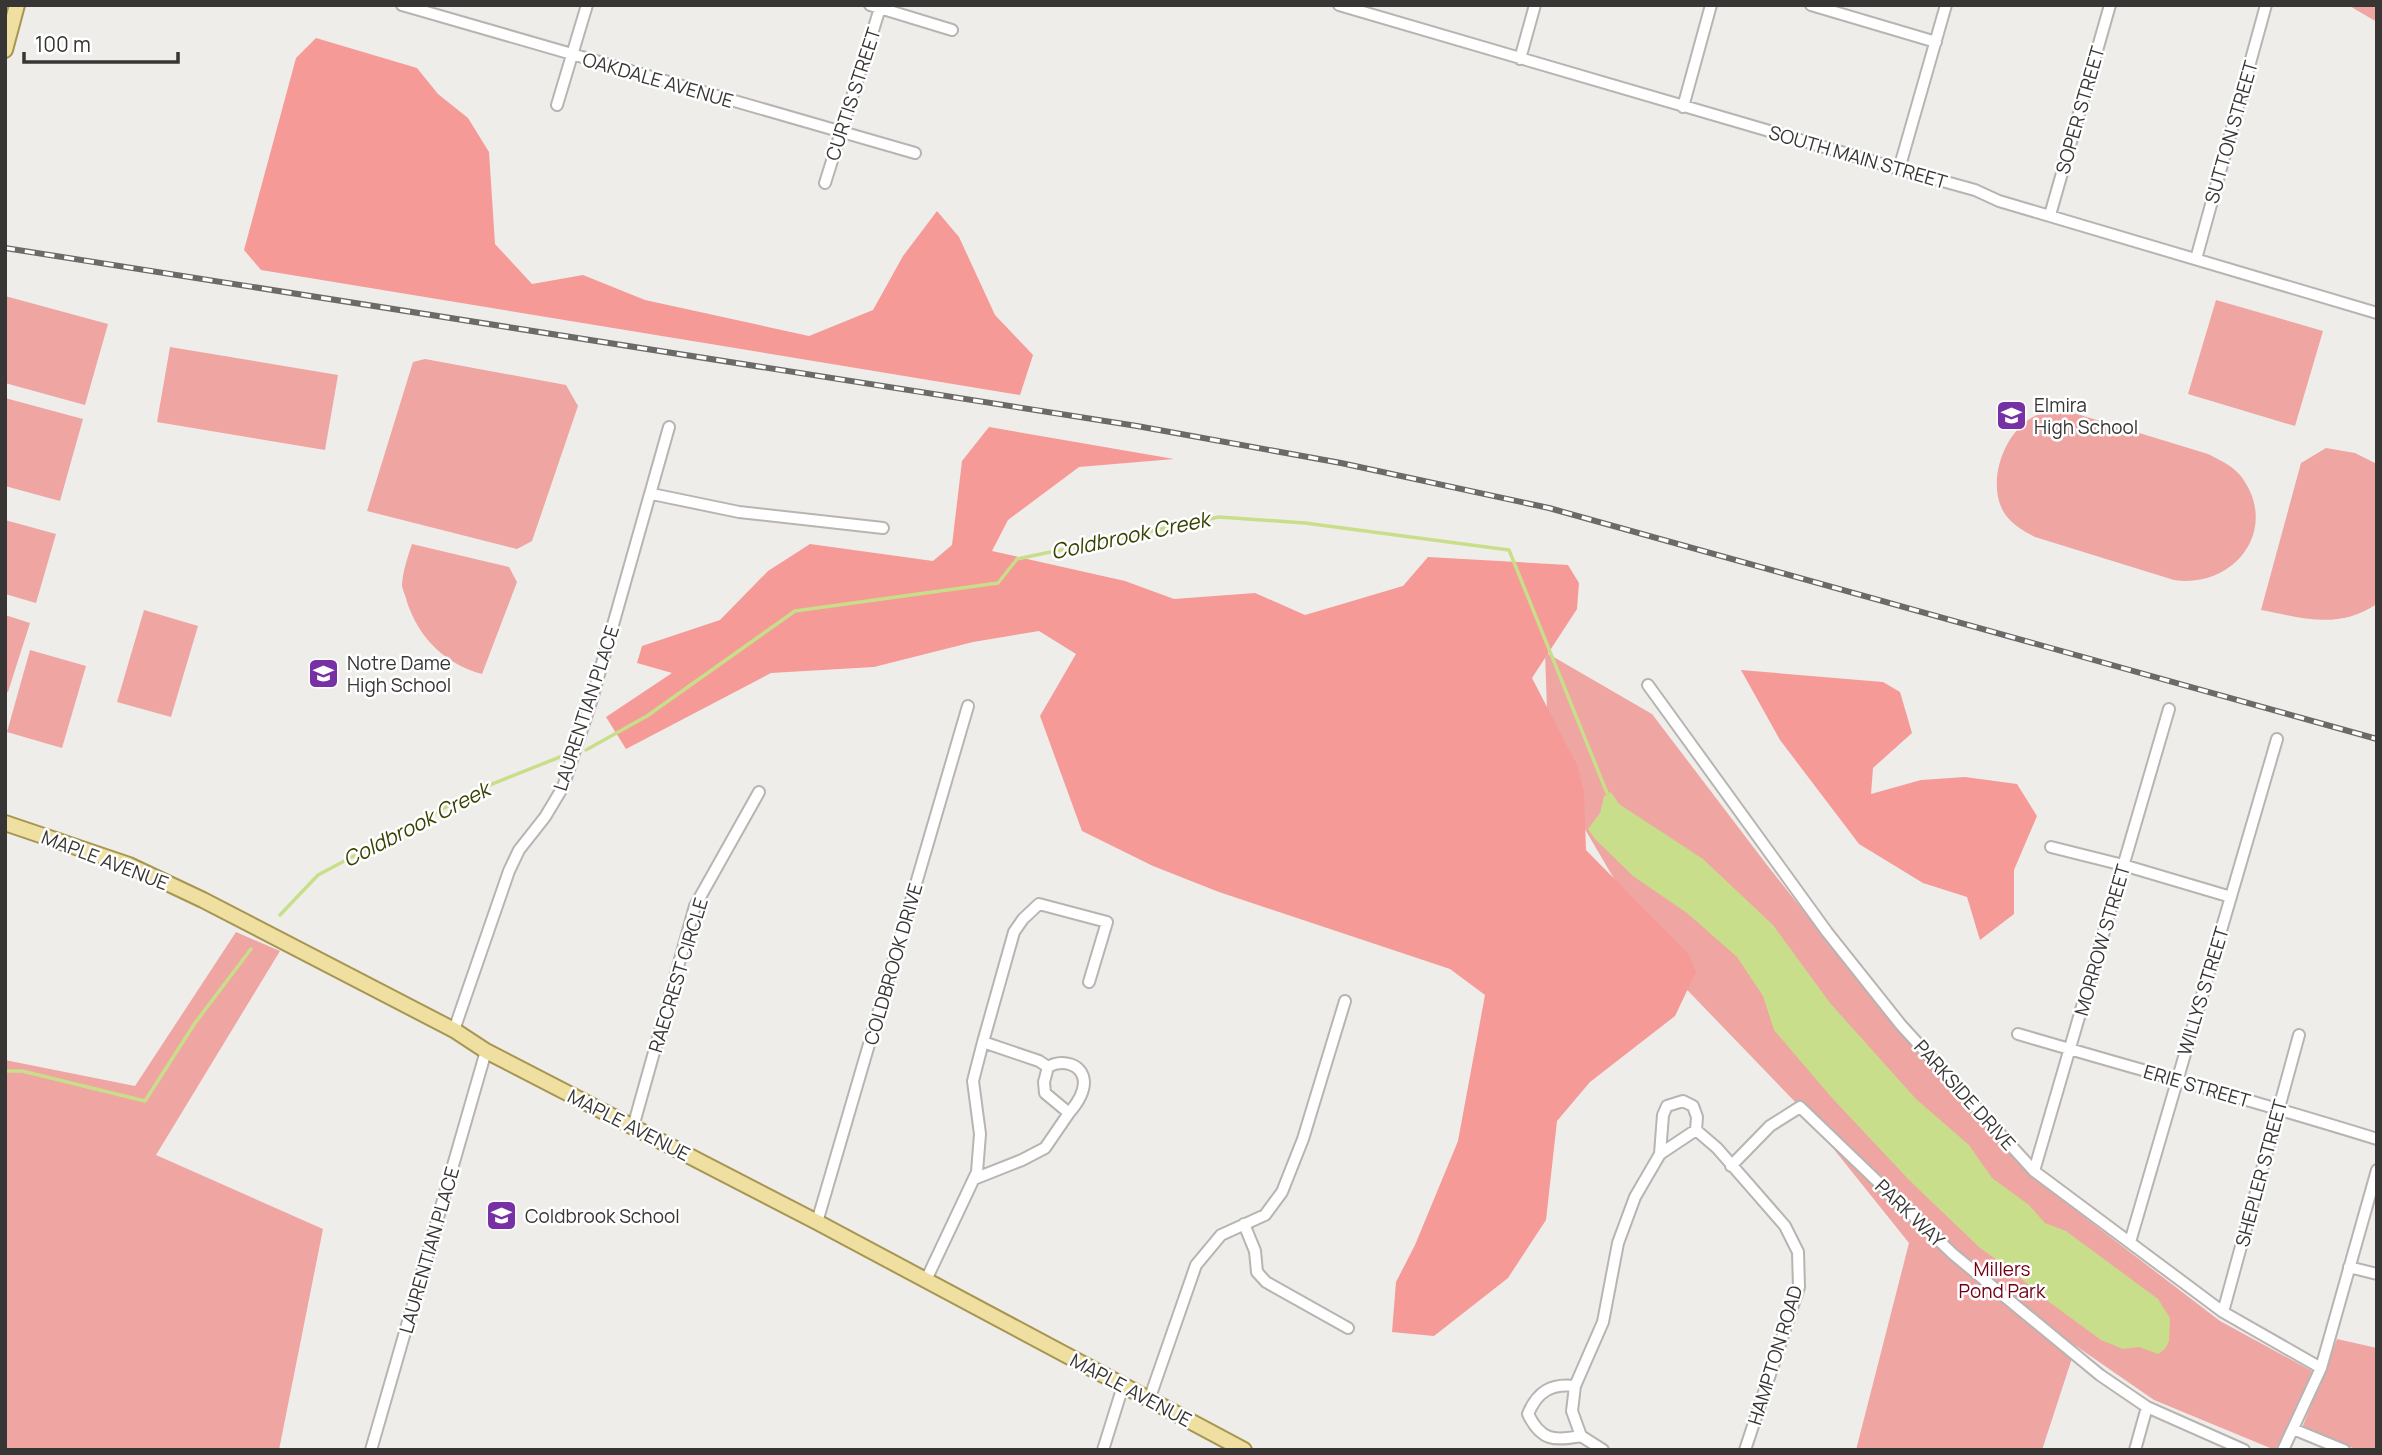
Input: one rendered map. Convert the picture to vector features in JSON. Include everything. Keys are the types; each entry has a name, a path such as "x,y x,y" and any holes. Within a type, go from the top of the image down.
{"main road":[{"path":"5,50 17,5"},
{"name":"MAPLE AVENUE","path":"5,823 128,865 203,900 454,1030 486,1051 817,1222 1244,1450"}],"street":[{"name":"OAKDALE AVENUE","path":"402,5 915,153"},
{"path":"557,105 587,5"},
{"name":"SOUTH MAIN STREET","path":"1339,5 1975,190 1999,201 2377,313"},
{"path":"1520,59 1535,5"},
{"path":"1683,107 1711,5"},
{"path":"1811,5 1936,42"},
{"path":"1899,169 1947,5"},
{"name":"SOPER STREET","path":"2050,215 2110,5"},
{"name":"SUTTON STREET","path":"2196,258 2266,5"},
{"path":"877,6 952,30"},
{"name":"CURTIS STREET","path":"825,183 877,6"},
{"name":"LAURENTIAN PLACE","path":"454,1030 509,871 519,850 545,817 563,787 592,699 669,427"},
{"path":"652,494 739,512 883,528"},
{"name":"PARKSIDE DRIVE","path":"1648,685 1827,932 1901,1025 2035,1171 2223,1312 2321,1368"},
{"name":"COLDBROOK DRIVE","path":"817,1222 968,706"},
{"name":"MORROW STREET","path":"2035,1171 2169,709"},
{"name":"WILLYS STREET","path":"2130,1242 2277,740"},
{"name":"RAECREST CIRCLE","path":"633,1127 695,906 759,792"},
{"path":"2051,847 2231,897"},
{"path":"926,1280 977,1172 980,1134 973,1081 1014,932 1039,904 1107,922 1090,982"},
{"path":"1149,1400 1196,1265 1221,1235 1265,1214 1282,1192 1303,1139 1345,1001"},
{"name":"ERIE STREET","path":"2018,1034 2377,1139"},
{"name":"SHEPLER STREET","path":"2223,1312 2299,1034"},
{"path":"983,1042 1048,1067"},
{"name":"LAURENTIAN PLACE","path":"371,1450 486,1051"},
{"path":"974,1179 1022,1160 1045,1147 1069,1113 1082,1093 1084,1081 1075,1066 1065,1062 1054,1063 1048,1067 1044,1082 1045,1093 1069,1113"},
{"name":"HAMPTON ROAD","path":"1581,1436 1572,1411 1575,1386 1603,1322 1618,1243 1635,1197 1660,1154 1663,1115 1667,1106 1683,1101 1693,1106 1697,1116 1696,1130"},
{"name":"PARK WAY","path":"1731,1166 1770,1126 1800,1107 1953,1254 2101,1374 2147,1407 2244,1450"},
{"name":"HAMPTON ROAD","path":"1660,1154 1696,1130"},
{"name":"HAMPTON ROAD","path":"1696,1130 1717,1148 1785,1226 1798,1252 1799,1287 1745,1450"},
{"path":"2283,1450 2321,1368 2377,1170"},
{"path":"1244,1224 1255,1251 1257,1272 1266,1282 1348,1328"},
{"path":"2349,1267 2377,1274"},
{"path":"1575,1386 1559,1384 1550,1389 1534,1401 1528,1414 1537,1431 1551,1438 1581,1436 1603,1450"},
{"path":"1103,1450 1123,1386"},
{"path":"2135,1450 2147,1407"},
{"path":"2293,1429 2344,1450"}],"green space":[{"path":"2349,5 2377,5 2377,22 2353,8"},
{"path":"5,296 108,324 85,405 5,383"},
{"path":"2216,300 2323,331 2295,426 2188,394"},
{"path":"170,347 338,375 325,450 157,422"},
{"path":"425,359 566,385 578,406 532,541 517,549 367,511 413,362"},
{"path":"5,398 83,419 60,501 5,486"},
{"path":"2064,410 2208,454 2233,468 2251,495 2256,515 2246,550 2233,564 2216,575 2196,580 2174,580 2035,537 2016,526 2005,514 1998,497 1998,469 2002,455 2016,431 2026,422 2040,414"},
{"path":"2326,448 2355,453 2377,464 2377,604 2348,617 2320,620 2261,610 2301,463"},
{"path":"5,520 56,534 36,603 5,594"},
{"path":"412,544 509,567 517,582 482,674 456,664 435,648 412,615 402,586"},
{"path":"144,610 198,626 171,717 117,702"},
{"path":"5,615 30,623 8,692 5,691"},
{"path":"30,650 86,666 62,748 7,732"},
{"name":"Millers Pond Park","path":"1545,652 1652,714 1894,1025 2032,1177 2220,1321 2312,1371 2275,1450 2154,1400 2076,1346 2042,1450 1856,1450 1909,1243 1800,1107 1667,969 1549,768"},
{"path":"236,932 280,951 156,1155 323,1229 279,1450 5,1450 5,1060 135,1086"},
{"path":"2337,1339 2377,1348 2377,1450 2358,1450 2302,1428"}],"shaded area":[{"path":"316,38 417,68 438,94 468,118 489,152 495,244 532,284 583,275 645,300 809,336 873,310 903,256 937,211 959,237 995,315 1033,355 1020,395 261,270 244,250 296,58"},
{"path":"989,427 1174,459 1079,467 1008,520 992,551 1125,581 1174,599 1255,593 1305,615 1403,586 1428,557 1568,565 1579,583 1577,609 1532,678 1577,765 1584,792 1586,850 1689,955 1696,972 1675,1016 1590,1082 1557,1121 1546,1220 1508,1278 1434,1336 1392,1332 1396,1282 1415,1245 1458,1141 1485,995 1450,969 1219,892 1153,866 1082,831 1040,716 1076,654 1039,631 973,642 874,667 771,673 626,749 606,717 672,673 637,663 642,646 720,620 768,571 810,544 933,561 952,545 962,461"},
{"path":"1741,670 1883,682 1900,692 1912,733 1873,768 1871,794 1921,780 1965,777 2017,784 2037,816 2014,870 2014,914 1980,940 1967,897 1923,883 1859,844 1780,740"},
{"path":"1611,792 1619,804 1703,859 1773,925 1830,1003 1916,1099 1969,1145 1992,1178 2029,1205 2045,1223 2066,1231 2158,1299 2170,1318 2169,1341 2165,1349 2158,1354 2139,1347 2123,1349 2101,1340 1980,1248 1910,1181 1833,1099 1774,1030 1763,996 1737,957 1687,913 1633,876 1595,839 1588,829 1600,813 1604,796"}],"waterway":[{"name":"Coldbrook Creek","path":"586,750 647,716 795,611 998,583 1017,559 1219,517 1305,523 1509,550 1607,793"},
{"name":"Coldbrook Creek","path":"280,915 318,875 482,788 565,755"},
{"name":"Coldbrook Creek","path":"5,1071 22,1071 145,1101 195,1023 251,949"}],"railway":[{"path":"5,248 1137,426 1341,463 1549,508 2377,739"}],"place":[{"name":"Elmira High School","path":"2011,416"},
{"name":"Notre Dame High School","path":"324,674"},
{"name":"Coldbrook School","path":"502,1216"}]}
